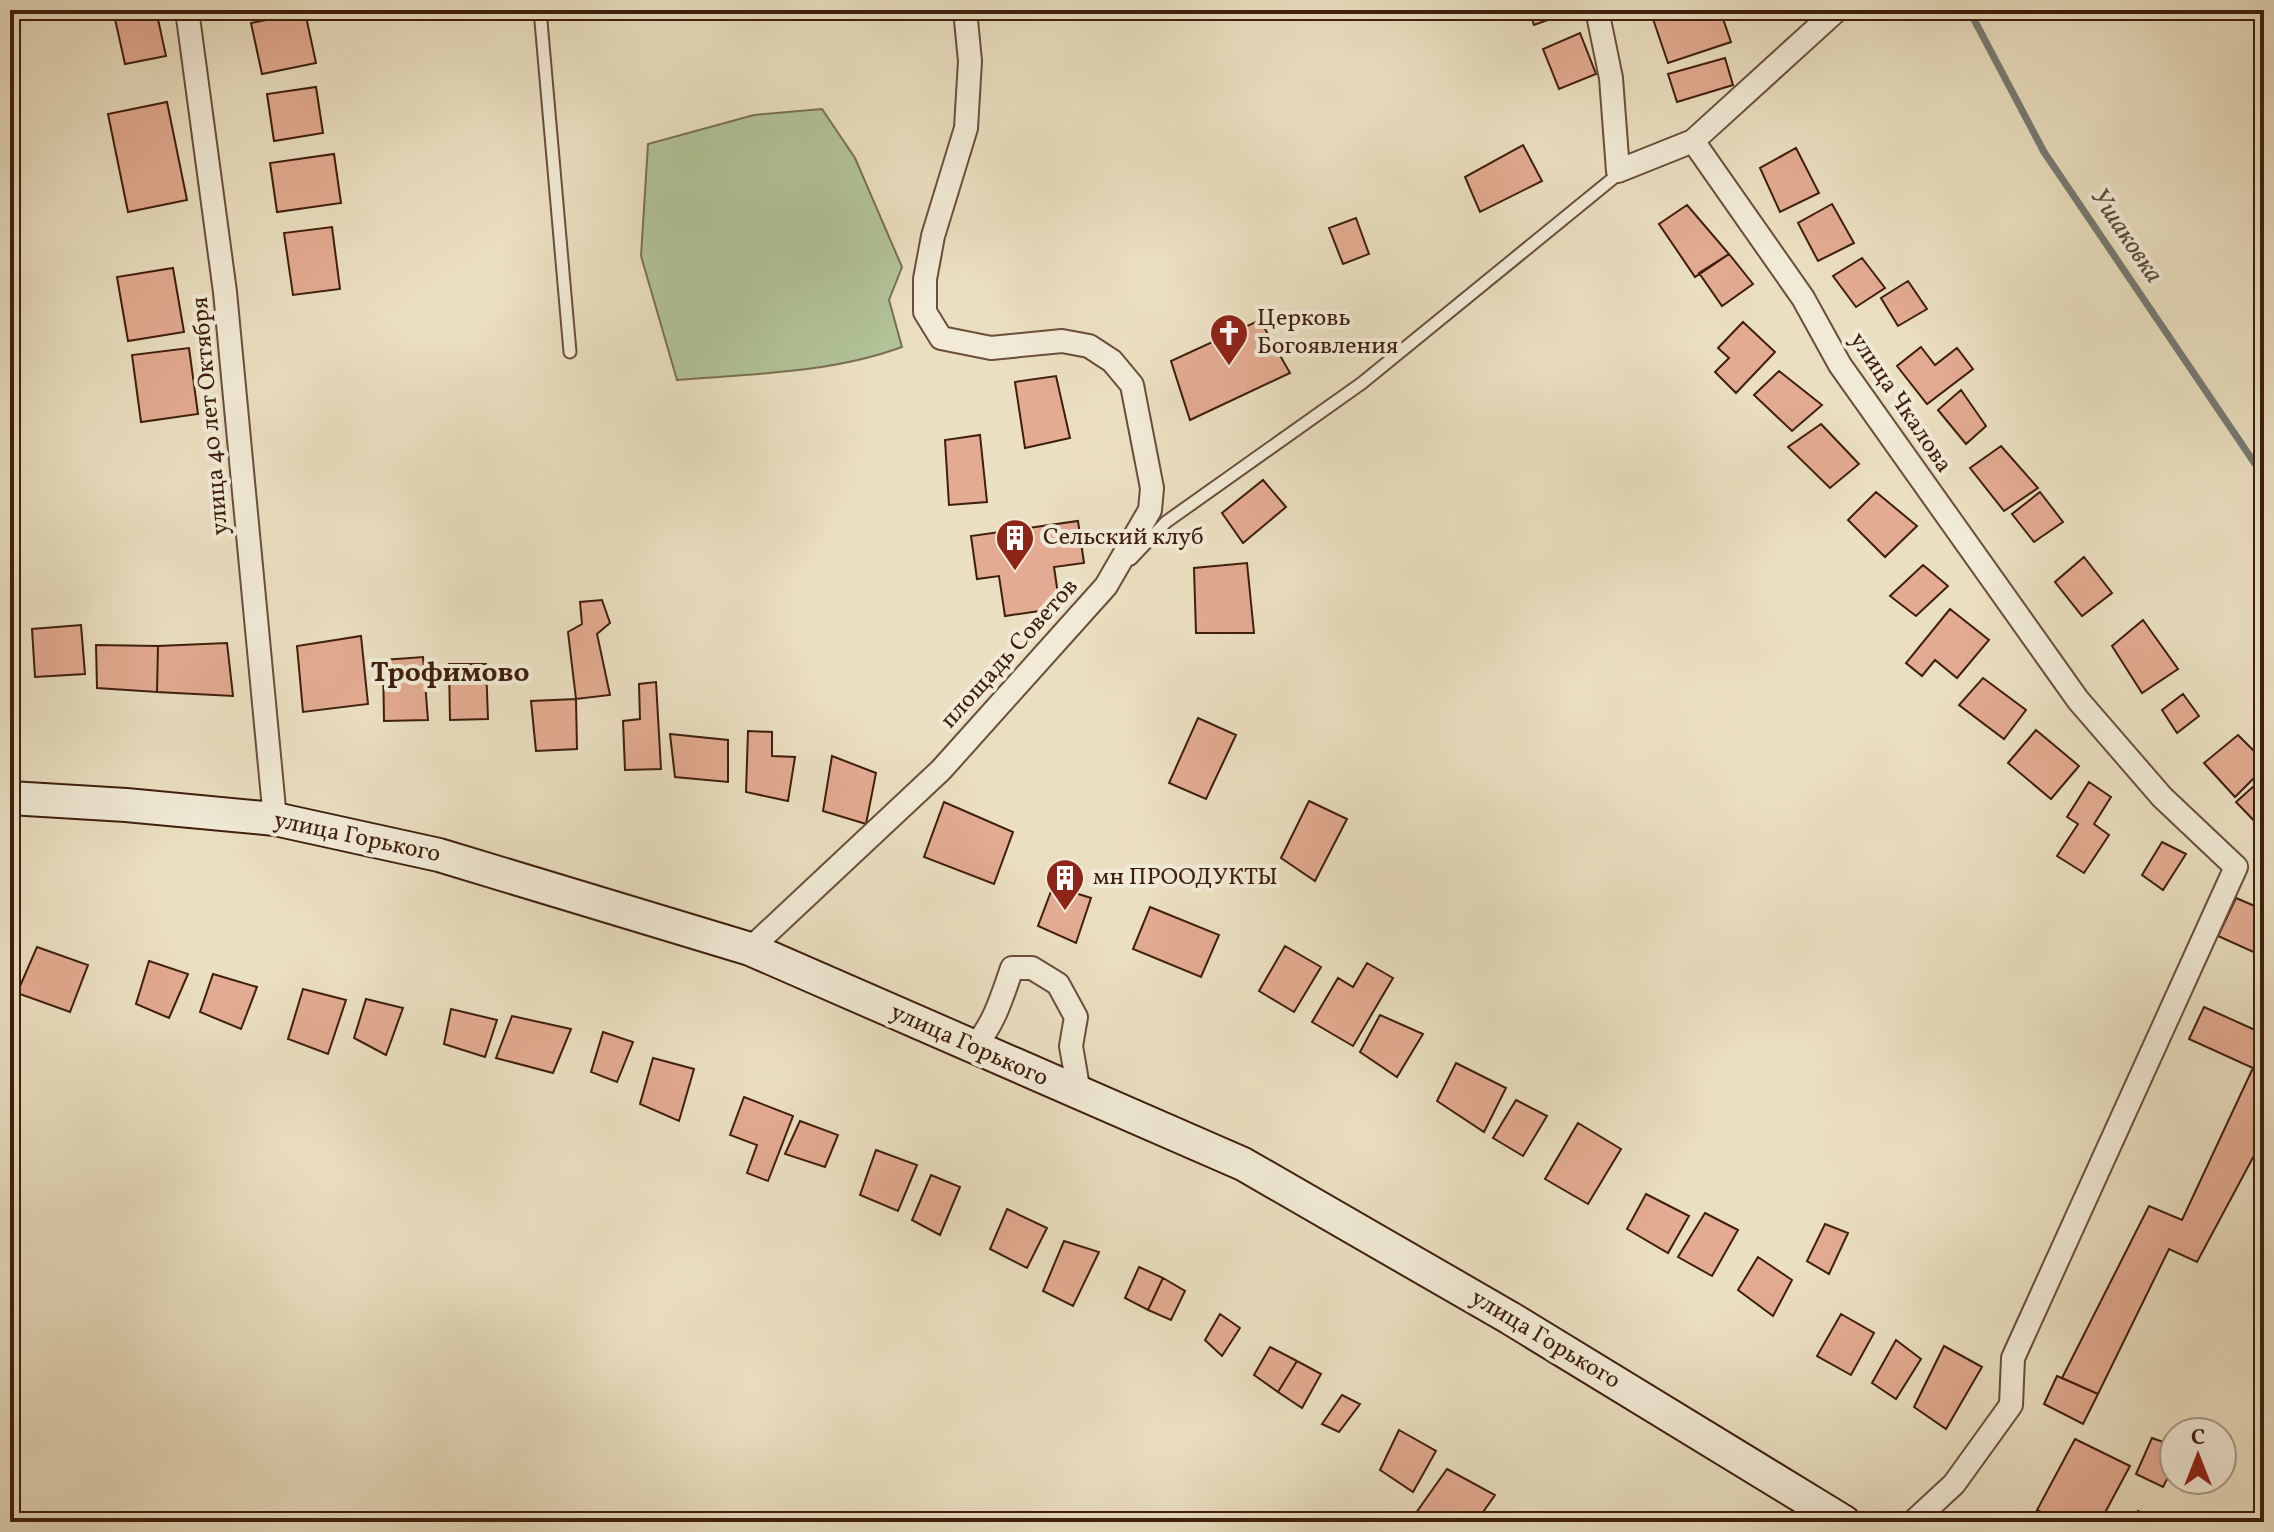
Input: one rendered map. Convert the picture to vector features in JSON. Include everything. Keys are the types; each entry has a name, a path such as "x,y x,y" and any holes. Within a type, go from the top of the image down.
{"main road":[{"name":"улица Горького","path":"10,798 275,819 439,855 750,949 1243,1164 1510,1318 1844,1522"}],"street":[{"name":"улица 40 лет Октября","path":"187,10 225,292 275,819"},
{"name":"площадь Советов","path":"750,949 941,770 1106,586 1150,510 1152,488 1132,385 1112,361 1089,346 1062,341 991,348 941,338 925,312 925,279 933,236 966,128 970,61 965,10"},
{"path":"1597,10 1611,78 1618,171 1693,141 1837,10"},
{"name":"улица Чкалова","path":"1693,141 1803,298 1840,365 2078,700 2162,797 2236,867 2013,1358 2011,1405 1954,1484 1913,1522"},
{"path":"973,1048 986,1034 1012,968 1032,968 1058,984 1076,1017 1071,1046 1079,1093"}],"lane":[{"path":"540,10 570,352"},
{"path":"1106,586 1166,522 1362,383 1622,170 1618,171"}],"green space":[{"path":"822,109 855,158 902,267 889,300 902,347 875,356 819,367 677,380 641,256 648,144 754,115"}],"building":[{"path":"113,10 156,10 166,56 125,64"},
{"path":"1529,10 1575,10 1534,25"},
{"path":"1681,10 1720,10 1731,42 1668,63 1653,19"},
{"path":"305,12 316,63 262,74 251,23"},
{"path":"1580,33 1596,74 1559,89 1543,49"},
{"path":"1725,58 1733,85 1677,102 1668,74"},
{"path":"316,87 323,133 274,141 267,94"},
{"path":"167,102 187,200 128,212 108,114"},
{"path":"1523,145 1542,181 1480,212 1465,177"},
{"path":"1796,148 1819,193 1780,212 1760,168"},
{"path":"334,154 341,203 277,212 270,163"},
{"path":"1832,204 1854,243 1818,261 1798,223"},
{"path":"1687,205 1729,254 1695,277 1659,224"},
{"path":"1356,218 1369,254 1343,264 1329,228"},
{"path":"332,227 340,289 293,295 284,233"},
{"path":"1729,254 1753,284 1722,306 1699,273"},
{"path":"1862,258 1885,288 1856,307 1833,276"},
{"path":"173,268 184,332 128,341 117,277"},
{"path":"1908,281 1927,309 1898,326 1881,298"},
{"name":"Церковь Богоявления","path":"1260,320 1290,373 1190,420 1171,361"},
{"path":"1743,322 1775,352 1736,393 1715,372 1729,358 1718,348"},
{"path":"1921,347 1935,365 1957,348 1973,369 1927,404 1897,366"},
{"path":"189,348 198,414 141,422 132,355"},
{"path":"1779,371 1822,405 1792,431 1754,395"},
{"path":"1056,376 1070,438 1025,448 1015,382"},
{"path":"1961,390 1986,426 1966,444 1938,410"},
{"path":"1821,424 1859,464 1830,488 1788,447"},
{"path":"980,435 987,502 949,505 945,440"},
{"path":"2001,446 2038,488 2004,511 1970,468"},
{"path":"1263,480 1286,507 1243,543 1222,513"},
{"path":"1876,492 1917,526 1885,557 1848,520"},
{"path":"2040,492 2063,522 2034,542 2012,514"},
{"name":"Сельский клуб","path":"1078,521 1084,563 1054,567 1060,608 1005,616 999,576 977,579 971,536"},
{"path":"2084,557 2112,593 2082,616 2055,582"},
{"path":"1247,563 1254,633 1196,633 1194,568"},
{"path":"1923,565 1948,586 1916,616 1890,596"},
{"path":"602,600 610,623 597,634 610,695 576,699 568,632 582,624 580,602"},
{"path":"1950,609 1989,640 1957,678 1935,660 1922,676 1906,663"},
{"path":"2143,620 2178,669 2142,693 2112,646"},
{"path":"81,625 85,674 35,677 32,629"},
{"path":"361,636 368,704 303,712 297,646"},
{"path":"227,643 233,696 157,692 158,646"},
{"path":"96,645 158,646 157,692 97,688"},
{"path":"423,657 428,720 384,721 383,660"},
{"path":"449,664 486,664 488,719 450,720"},
{"path":"1983,678 2026,710 2004,739 1959,705"},
{"path":"656,682 661,769 625,770 623,721 640,719 639,684"},
{"path":"2183,694 2199,716 2177,733 2162,710"},
{"path":"576,699 577,749 536,751 531,701"},
{"path":"1198,718 1236,735 1206,799 1169,783"},
{"path":"2036,730 2079,766 2051,799 2008,763"},
{"path":"748,731 772,732 772,756 795,757 788,801 746,792"},
{"path":"670,734 728,740 728,782 675,777"},
{"path":"2238,735 2264,761 2264,768 2235,797 2204,763"},
{"path":"832,756 876,773 866,824 823,811"},
{"path":"2264,777 2264,828 2263,830 2236,802"},
{"path":"2089,782 2111,797 2094,824 2109,835 2084,873 2057,856 2078,824 2067,817"},
{"path":"1309,801 1347,819 1315,881 1281,858"},
{"path":"944,802 1013,832 994,884 924,857"},
{"path":"2162,842 2186,854 2163,890 2142,875"},
{"name":"мн ПРООДУКТЫ","path":"1053,886 1091,898 1076,943 1038,926"},
{"path":"2236,898 2264,910 2264,945 2260,955 2218,936"},
{"path":"1150,907 1219,935 1201,977 1133,949"},
{"path":"1285,946 1321,967 1294,1012 1259,991"},
{"path":"37,947 88,965 70,1012 17,993"},
{"path":"149,961 188,974 169,1018 136,1004"},
{"path":"1367,963 1393,978 1353,1046 1312,1022 1338,978 1353,987"},
{"path":"213,974 257,987 241,1029 200,1012"},
{"path":"303,989 346,1000 328,1054 288,1039"},
{"path":"366,999 403,1008 386,1055 354,1038"},
{"path":"2204,1007 2264,1034 2264,1137 2197,1262 2169,1249 2098,1394 2062,1378 2149,1206 2182,1220 2253,1068 2189,1039"},
{"path":"451,1009 497,1020 485,1057 444,1044"},
{"path":"1380,1015 1423,1034 1397,1077 1360,1052"},
{"path":"512,1016 571,1029 553,1073 496,1058"},
{"path":"603,1032 633,1042 617,1082 591,1072"},
{"path":"653,1058 694,1069 679,1121 640,1104"},
{"path":"1456,1063 1506,1088 1484,1132 1437,1101"},
{"path":"744,1097 793,1116 768,1181 747,1173 757,1145 730,1135"},
{"path":"1516,1100 1547,1116 1523,1156 1493,1138"},
{"path":"800,1121 838,1135 825,1167 785,1154"},
{"path":"1578,1123 1621,1149 1588,1204 1545,1179"},
{"path":"876,1150 917,1165 898,1211 860,1195"},
{"path":"931,1175 960,1187 940,1235 912,1220"},
{"path":"1646,1194 1689,1216 1668,1253 1627,1229"},
{"path":"1007,1209 1047,1228 1027,1268 990,1249"},
{"path":"1705,1213 1738,1230 1712,1276 1678,1257"},
{"path":"1825,1224 1848,1233 1829,1274 1807,1261"},
{"path":"1064,1241 1099,1252 1073,1306 1043,1291"},
{"path":"1758,1257 1792,1280 1773,1316 1738,1290"},
{"path":"1139,1267 1163,1278 1148,1310 1125,1298"},
{"path":"1163,1278 1185,1291 1171,1320 1148,1310"},
{"path":"1220,1314 1240,1328 1222,1356 1205,1340"},
{"path":"1841,1314 1874,1333 1851,1375 1817,1356"},
{"path":"1896,1340 1921,1359 1896,1399 1872,1383"},
{"path":"1944,1346 1982,1367 1946,1429 1914,1407"},
{"path":"1270,1347 1297,1361 1278,1392 1254,1375"},
{"path":"1297,1361 1321,1374 1302,1408 1278,1392"},
{"path":"2057,1376 2098,1394 2083,1424 2044,1404"},
{"path":"1342,1395 1360,1404 1339,1432 1322,1424"},
{"path":"1399,1430 1436,1451 1413,1492 1380,1470"},
{"path":"2152,1438 2158,1440 2158,1485 2136,1474"},
{"path":"2075,1439 2130,1466 2100,1522 2059,1522 2037,1510"},
{"path":"1447,1469 1495,1495 1476,1522 1414,1522 1411,1520"},
{"path":"2138,1511 2164,1522 2133,1522"}],"waterway":[{"name":"Ушаковка","path":"1969,10 2044,152 2264,477"}],"place":[{"name":"Церковь Богоявления","path":"1229,367"},
{"name":"Сельский клуб","path":"1015,572"},
{"name":"мн ПРООДУКТЫ","path":"1065,912"}],"district":[{"name":"Трофимово","path":"450,673"}]}
